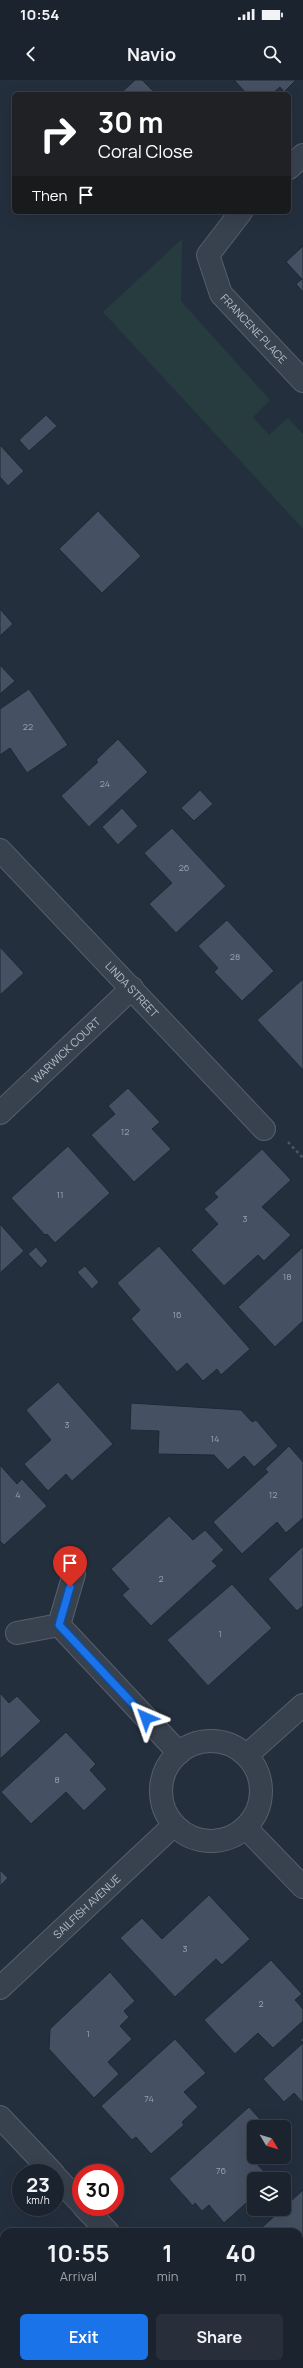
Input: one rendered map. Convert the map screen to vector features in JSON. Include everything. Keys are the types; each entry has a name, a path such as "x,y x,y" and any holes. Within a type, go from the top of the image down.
{"street":[{"path":"291,166 303,155"},
{"name":"FRANCENE PLACE","path":"240,214 208,255 221,294 303,381"},
{"name":"LINDA STREET","path":"0,850 264,1129"},
{"name":"WARWICK COURT","path":"0,1112 132,988"},
{"path":"59,1625 74,1574"},
{"path":"17,1633 59,1625"},
{"path":"59,1625 179,1753"},
{"path":"247,1755 303,1705"},
{"path":"213,1741 235,1746 247,1755 260,1778 262,1791 255,1817 246,1828 233,1836 218,1841 202,1841 186,1836 174,1825 165,1812 161,1796 162,1780 168,1765 179,1753 191,1745 213,1741"},
{"name":"SAILFISH AVENUE","path":"0,1988 174,1825"},
{"path":"246,1828 303,1887"},
{"path":"0,2117 44,2164"},
{"path":"64,2185 72,2194"},
{"path":"93,2216 104,2228"}],"green space":[{"path":"182,239 181,301 270,400 253,417 269,435 288,418 303,434 303,529 103,312"}],"building":[{"path":"135,80 142,80 154,92 122,92"},
{"path":"234,80 296,80 284,92 280,87 274,92 245,92"},
{"path":"303,246 303,292 296,284 302,279 286,262"},
{"path":"46,415 57,426 29,451 19,440"},
{"path":"0,445 24,471 8,486 0,477"},
{"path":"98,511 141,556 102,593 59,549"},
{"path":"0,609 13,624 0,636"},
{"path":"0,665 15,681 0,694"},
{"path":"29,689 68,745 27,773 10,748 0,755 0,709"},
{"path":"118,739 148,772 89,827 61,796 98,762 96,760"},
{"path":"200,790 213,804 194,821 181,808"},
{"path":"122,808 138,826 118,845 102,827"},
{"path":"172,828 226,886 176,933 149,904 172,883 144,853"},
{"path":"227,920 274,971 242,1001 214,972 218,968 198,946"},
{"path":"0,947 24,973 0,995"},
{"path":"303,979 303,1070 257,1020"},
{"path":"128,1088 160,1122 152,1129 171,1149 134,1182 91,1135 115,1114 108,1106"},
{"path":"68,1146 110,1193 55,1243 47,1234 45,1235 11,1198"},
{"path":"262,1149 291,1180 262,1207 291,1235 264,1261 258,1255 224,1286 191,1250 218,1224 204,1209 218,1197 214,1193"},
{"path":"0,1224 24,1251 0,1273"},
{"path":"159,1246 250,1349 221,1375 217,1369 203,1381 187,1363 177,1372 131,1319 140,1310 117,1283"},
{"path":"36,1247 48,1261 41,1268 28,1254"},
{"path":"303,1247 303,1321 275,1347 238,1307"},
{"path":"85,1266 99,1282 92,1289 77,1272"},
{"path":"58,1382 113,1444 72,1481 66,1474 48,1491 24,1464 51,1440 26,1410"},
{"path":"131,1403 241,1410 252,1422 256,1420 278,1446 254,1467 244,1456 228,1470 214,1455 158,1454 159,1431 130,1430"},
{"path":"289,1446 303,1462 303,1518 286,1533 277,1522 242,1554 213,1522 268,1472 265,1469"},
{"path":"0,1465 17,1484 22,1479 47,1506 4,1545 0,1541"},
{"path":"169,1516 193,1540 205,1530 224,1550 212,1561 217,1566 151,1626 122,1595 129,1589 111,1569"},
{"path":"303,1546 303,1606 297,1611 268,1579"},
{"path":"232,1584 272,1628 208,1686 167,1640"},
{"path":"0,1693 9,1703 17,1696 41,1721 0,1759"},
{"path":"66,1732 96,1764 90,1770 107,1789 84,1811 66,1792 31,1824 1,1792"},
{"path":"0,1870 8,1878 0,1886"},
{"path":"209,1895 250,1939 222,1965 216,1959 175,1997 120,1938 142,1918 162,1939"},
{"path":"271,1960 302,1994 295,2000 303,2009 303,2021 273,2048 258,2033 235,2054 204,2020"},
{"path":"110,1972 135,2001 124,2011 129,2017 120,2026 132,2039 108,2062 119,2074 94,2098 49,2049 50,2029"},
{"path":"175,2039 206,2073 184,2092 198,2107 182,2122 184,2125 151,2154 136,2137 132,2140 101,2106"},
{"path":"303,2043 303,2103 294,2093 284,2102 263,2079"},
{"path":"249,2107 261,2120 247,2120 247,2164 257,2164 264,2172 247,2172 247,2202 224,2223 209,2205 202,2211 195,2203 193,2206 169,2179"},
{"path":"303,2190 303,2228 261,2228 275,2216 291,2216 291,2201"}],"route":[{"path":"70,1587 59,1625 146,1718"}]}
